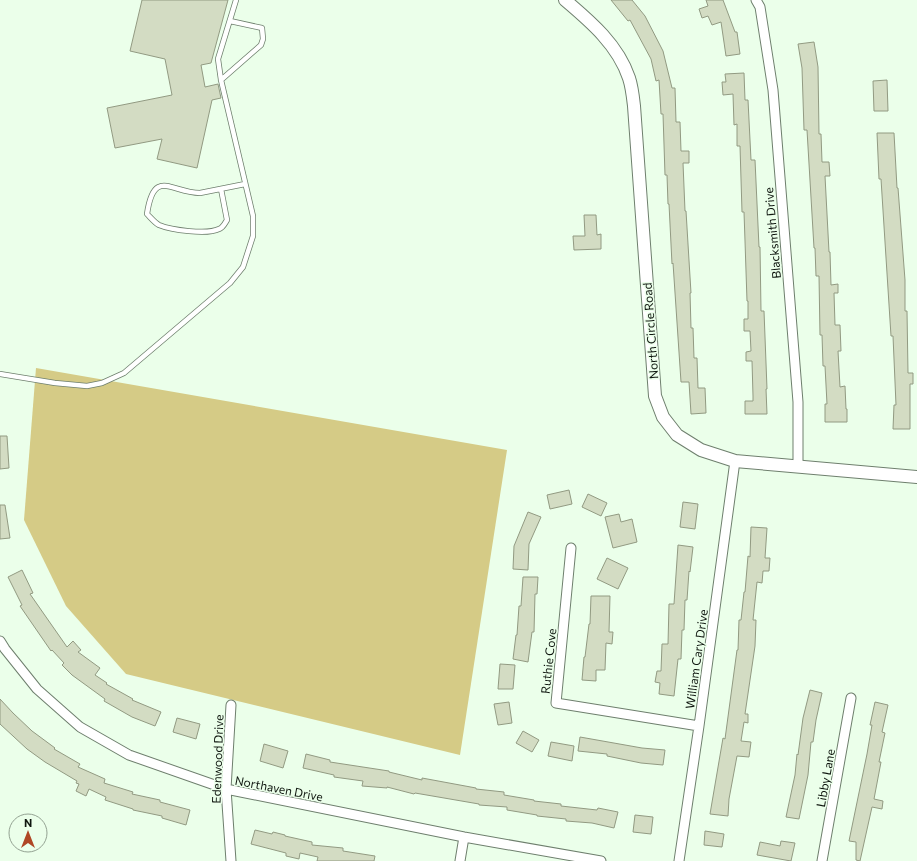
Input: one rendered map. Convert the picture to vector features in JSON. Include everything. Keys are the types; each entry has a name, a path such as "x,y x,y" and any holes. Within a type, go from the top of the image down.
{"street":[{"name":"North Circle Road","path":"566,0 593,23 617,52 629,78 634,106 655,396 664,417 677,435 701,450 735,461 917,476"},
{"name":"Blacksmith Drive","path":"756,0 760,7 773,90 798,402 798,467"},
{"name":"William Cary Drive","path":"679,861 735,461"},
{"name":"Ruthie Cove","path":"571,548 556,703 699,726"},
{"name":"Northaven Drive","path":"0,641 37,689 80,727 129,755 226,790 464,837 601,861"},
{"name":"Libby Lane","path":"822,861 851,698"},
{"name":"Edenwood Drive","path":"231,705 226,790 231,861"},
{"path":"460,861 464,837"}],"lane":[{"path":"0,374 55,383 87,386 102,383 124,373 230,283 243,268 253,236 253,216 221,80 218,59 236,0"},
{"path":"221,80 261,45 263,39 262,28 230,20"},
{"path":"221,189 227,220 224,226 219,230 201,232 168,228 158,224 147,214 148,206 154,191 158,187 168,185 194,193 245,184"}],"shaded area":[{"path":"36,368 507,450 460,755 126,674 66,606 24,520"}],"building":[{"path":"142,0 228,0 211,63 201,65 205,87 218,84 221,98 212,100 197,168 157,159 162,139 115,148 107,108 172,95 165,59 130,51"},
{"path":"611,0 632,0 645,16 663,51 672,88 675,88 676,122 680,122 681,151 689,151 689,163 683,163 691,293 691,328 693,328 694,358 697,358 698,388 705,388 706,413 691,414 689,382 681,382 667,175 665,175 663,114 661,114 659,80 656,81 651,59 630,20 628,21"},
{"path":"706,0 723,0 735,32 737,32 740,54 726,56 721,22 712,25 708,16 702,18 699,9 708,6"},
{"path":"814,42 818,67 819,134 821,134 822,162 829,162 830,176 825,176 831,285 838,284 838,293 834,293 835,325 840,325 841,351 838,351 840,387 845,386 847,422 825,422 825,404 827,404 825,366 823,366 822,335 820,335 819,276 816,276 807,130 804,130 802,68 798,44"},
{"path":"744,73 745,100 748,100 751,160 755,160 760,247 761,311 764,311 767,414 745,414 745,401 753,401 753,396 752,361 746,361 746,352 751,351 750,331 744,331 744,319 748,319 748,301 744,212 742,212 740,146 737,146 737,124 734,125 733,94 723,95 722,82 726,82 725,74"},
{"path":"887,80 888,111 874,111 873,81"},
{"path":"877,133 894,133 905,280 905,311 907,311 908,373 913,373 913,384 910,384 910,429 893,429 894,405 896,405 893,336 891,336"},
{"path":"584,215 596,215 597,235 601,234 601,249 574,250 573,236 585,236"},
{"path":"0,436 7,436 9,468 0,469"},
{"path":"569,490 572,504 550,509 547,495"},
{"path":"588,494 607,503 601,516 582,507"},
{"path":"683,502 698,504 695,529 680,527"},
{"path":"0,505 5,505 10,538 0,539"},
{"path":"528,512 541,517 529,544 528,570 513,569 514,546"},
{"path":"619,514 621,522 632,519 637,542 613,548 605,517"},
{"path":"751,527 767,528 765,558 770,558 769,571 763,571 762,583 757,582 753,620 756,620 755,646 745,714 748,714 748,723 744,722 741,741 751,742 749,757 737,756 729,799 728,816 710,814 723,738 725,739 738,650 739,620 741,620 745,592 748,556 750,557"},
{"path":"678,545 693,547 690,572 689,571 687,600 685,600 681,659 678,659 674,696 659,694 660,683 655,682 657,671 661,671 662,644 668,644 669,604 674,604"},
{"path":"607,558 628,568 618,589 597,579"},
{"path":"22,570 33,593 30,594 67,647 73,641 81,650 78,652 100,668 95,675 107,683 106,684 133,699 132,700 161,712 155,726 132,717 104,701 105,699 72,675 62,665 64,663 52,650 51,651 20,606 22,605 8,577"},
{"path":"523,577 538,577 537,594 535,594 534,632 532,632 528,662 513,659 517,635 519,606 521,606"},
{"path":"591,596 610,596 609,632 613,632 612,644 606,643 605,670 596,670 596,681 582,680 584,657 590,624"},
{"path":"500,664 515,665 513,689 498,689"},
{"path":"810,690 822,693 813,742 811,742 808,775 799,819 786,817 795,775 803,718"},
{"path":"0,699 32,731 55,748 54,749 80,764 78,767 105,779 104,783 133,792 132,794 160,800 160,802 190,810 186,825 162,818 162,816 133,810 105,800 106,797 89,789 86,796 76,791 79,784 76,783 77,781 45,762 27,749 0,724"},
{"path":"509,702 512,723 498,725 494,704"},
{"path":"875,702 888,705 882,732 885,733 874,799 883,801 882,809 872,807 860,861 856,860 856,842 849,841 867,754 872,725 870,725"},
{"path":"177,718 200,724 196,739 173,732"},
{"path":"523,731 539,740 532,752 516,743"},
{"path":"580,737 642,748 665,750 663,765 641,763 607,756 607,754 578,751"},
{"path":"551,742 574,746 572,761 548,756"},
{"path":"264,744 288,751 283,768 260,761"},
{"path":"306,754 330,760 330,762 389,771 422,780 422,778 476,789 504,792 504,795 534,801 561,804 561,806 597,810 598,808 618,812 614,828 592,823 566,821 566,819 537,816 507,810 507,807 479,805 414,794 387,787 362,786 363,781 334,777 334,775 303,768"},
{"path":"635,815 653,817 651,834 633,832"},
{"path":"255,830 272,834 273,832 312,842 312,845 343,848 343,851 375,856 374,861 317,861 318,857 300,853 299,859 286,856 286,853 251,844"},
{"path":"705,831 724,834 722,847 704,845"},
{"path":"781,841 795,843 791,861 757,855 760,842 780,846"}]}
